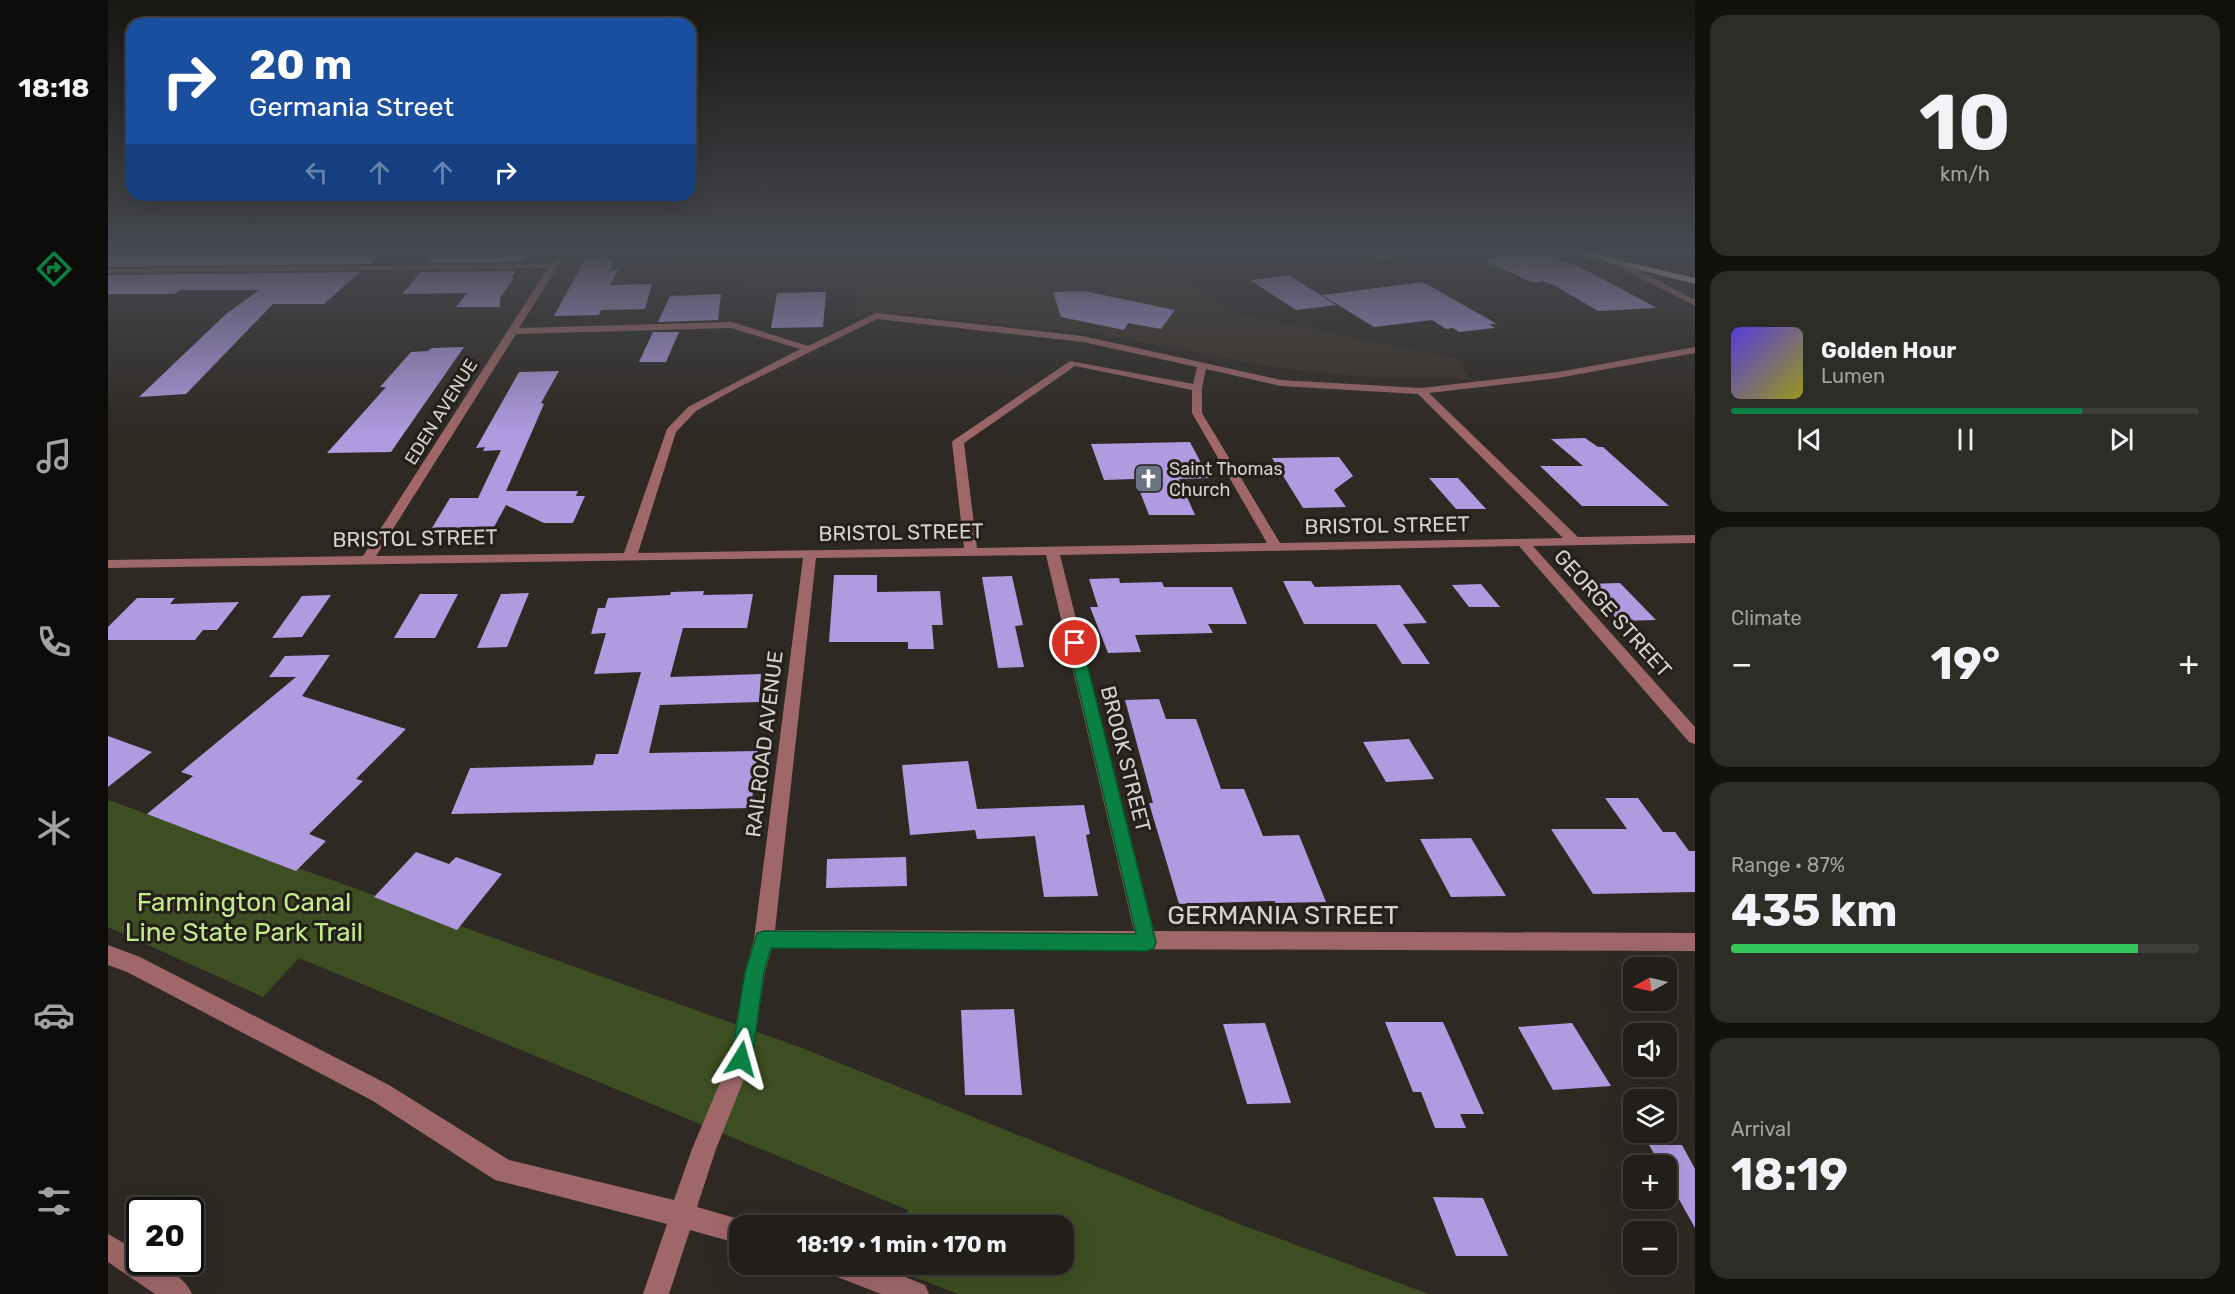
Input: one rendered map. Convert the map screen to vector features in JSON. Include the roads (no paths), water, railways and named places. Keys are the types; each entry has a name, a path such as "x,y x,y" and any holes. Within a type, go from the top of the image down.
{"street":[{"name":"EDEN AVENUE","path":"367,560 524,312"},
{"path":"630,556 671,430 692,409 876,316 1083,339 1281,383 1324,387 1421,391 1558,375 1695,351"},
{"path":"512,331 732,325 809,349"},
{"path":"971,552 958,442 1073,363 1197,388"},
{"path":"1202,366 1197,388 1197,413 1276,548"},
{"path":"1421,391 1574,541"},
{"name":"BRISTOL STREET","path":"108,564 1276,548 1695,539"},
{"name":"GEORGE STREET","path":"1523,543 1695,738"},
{"name":"BROOK STREET","path":"1052,551 1147,942"},
{"name":"RAILROAD AVENUE","path":"656,1294 704,1149 741,1059 755,972 764,939 810,554"},
{"name":"GERMANIA STREET","path":"764,939 1695,942"},
{"path":"108,955 133,964 381,1093 504,1171 608,1195 729,1228"},
{"path":"108,1247 178,1294"},
{"path":"865,1275 916,1294"}],"place":[{"name":"Saint Thomas Church","path":"1148,479"}],"park label":[{"name":"Farmington Canal Line State Park Trail","path":"244,917"}]}
